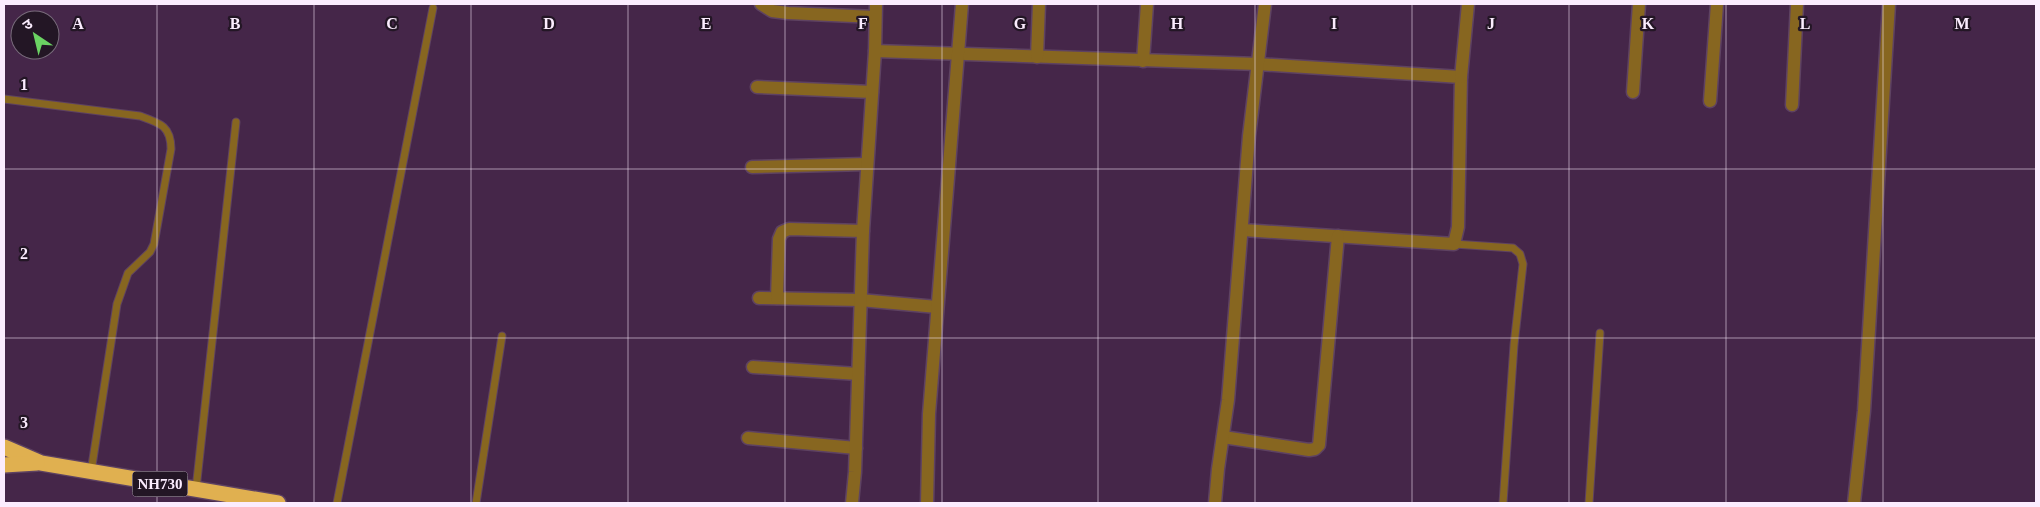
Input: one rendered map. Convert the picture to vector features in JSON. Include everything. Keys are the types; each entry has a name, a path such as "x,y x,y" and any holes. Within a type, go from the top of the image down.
{"highway":[{"name":"NH730","path":"4,447 41,463 278,503"},
{"name":"NH730","path":"4,466 41,463"}],"street":[{"path":"761,4 772,11 788,13 874,17"},
{"path":"852,503 856,448 866,164 875,51 874,17 876,4"},
{"path":"927,503 929,414 962,4"},
{"path":"1037,57 1039,4"},
{"path":"1144,61 1146,4"},
{"path":"1215,503 1228,400 1249,136 1265,4"},
{"path":"1243,230 1454,244 1458,227 1461,77 1468,4"},
{"path":"1633,92 1639,4"},
{"path":"1710,101 1717,4"},
{"path":"1792,106 1797,4"},
{"path":"1854,503 1864,411 1889,4"},
{"path":"875,51 1258,64 1461,77"},
{"path":"757,87 872,92"},
{"path":"752,167 866,164"},
{"path":"776,298 779,239 782,232 790,229 863,231"},
{"path":"1223,437 1310,450 1315,449 1319,445 1338,236"},
{"path":"759,298 860,300 938,307"},
{"path":"753,367 858,374"},
{"path":"748,438 856,448"}],"lane":[{"path":"337,503 433,8"},
{"path":"4,99 140,116 157,122 166,129 171,138 171,149 154,244 150,252 128,273 117,304 91,472"},
{"path":"196,490 236,122"},
{"path":"1454,244 1513,248 1520,254 1523,264 1514,345 1503,503"},
{"path":"1589,503 1600,333"},
{"path":"476,503 502,336"}]}
